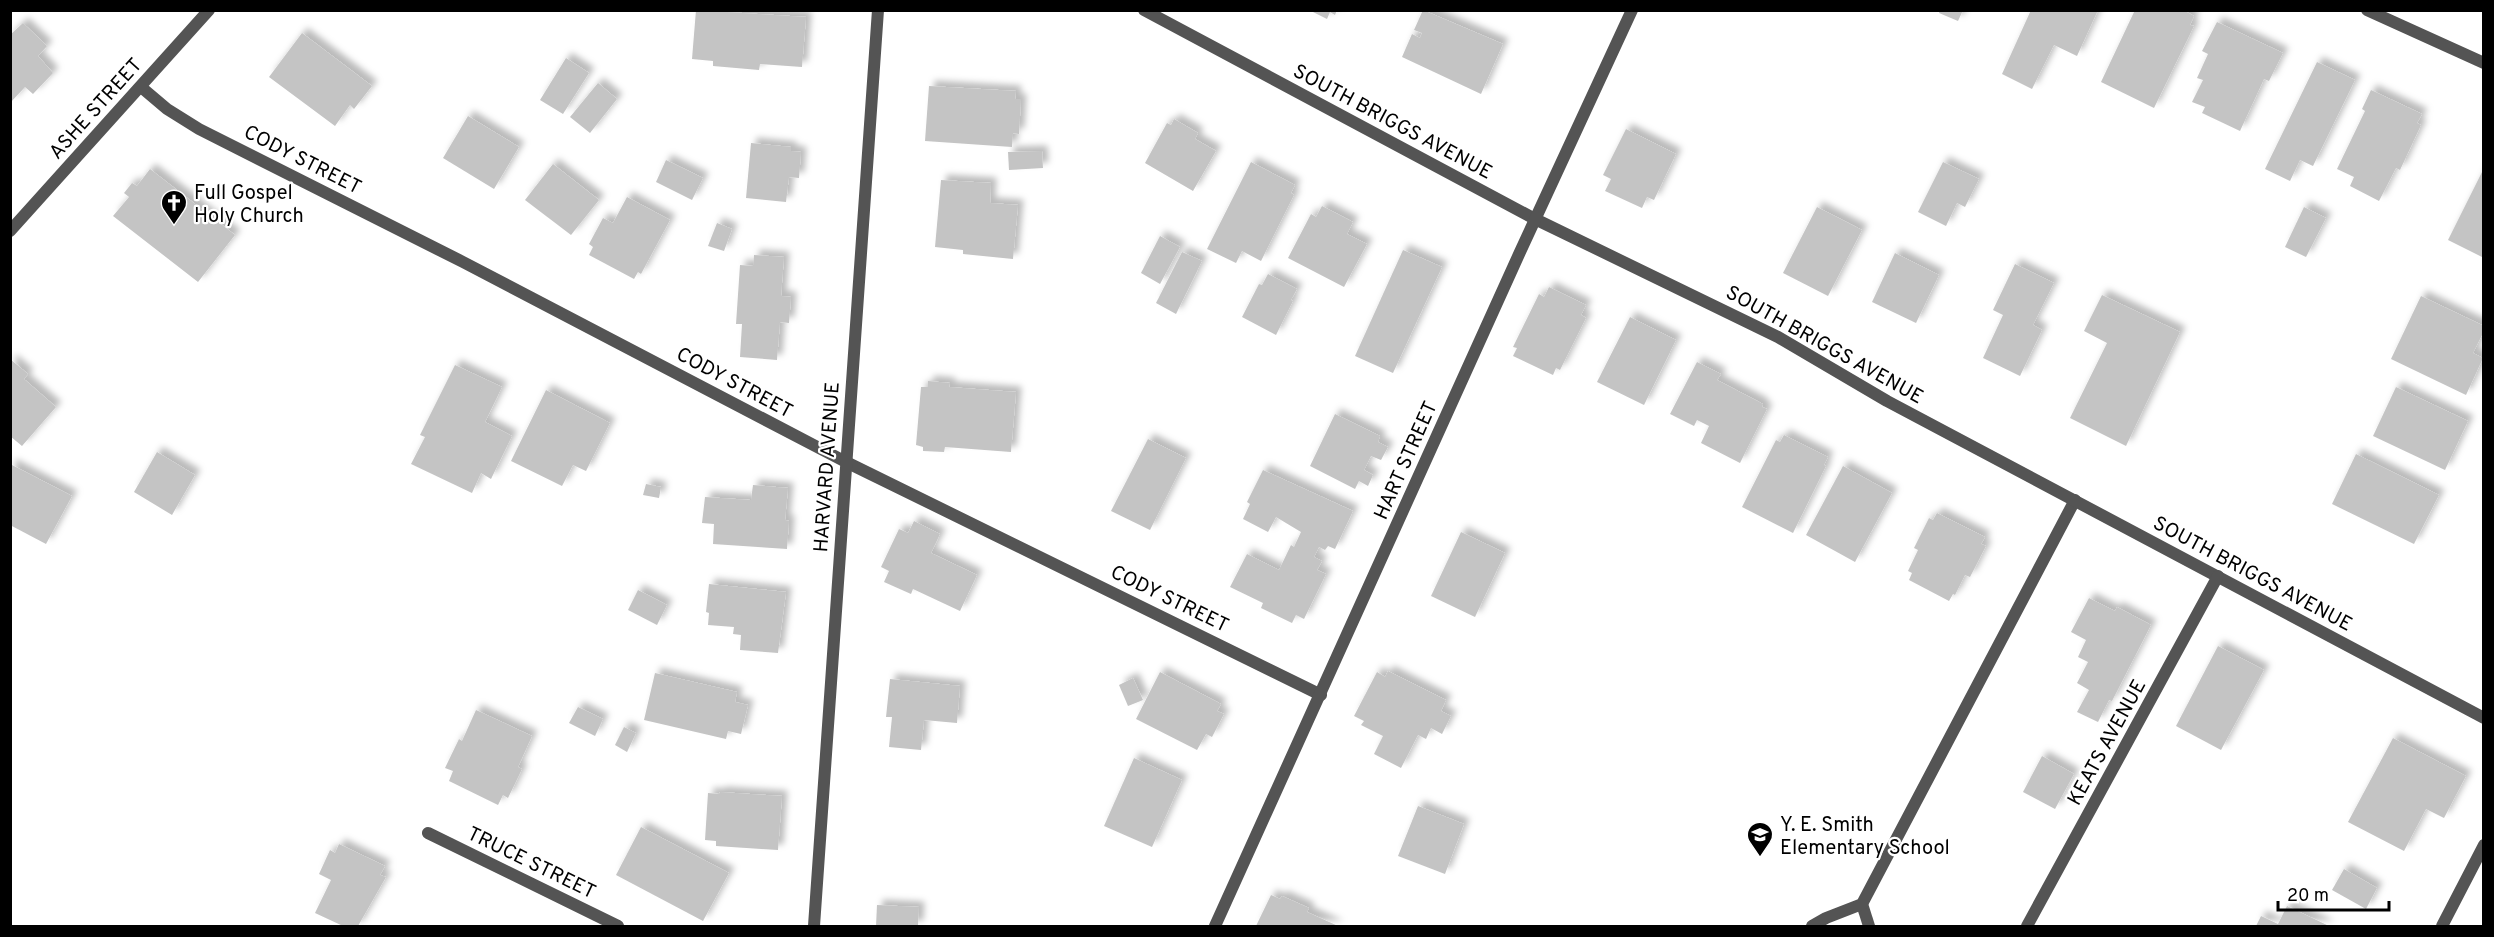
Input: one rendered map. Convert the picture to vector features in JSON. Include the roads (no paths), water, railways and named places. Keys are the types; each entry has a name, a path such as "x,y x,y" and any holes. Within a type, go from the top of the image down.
{"street":[{"name":"ASHE STREET","path":"10,231 209,10"},
{"name":"HARVARD AVENUE","path":"814,927 878,10"},
{"name":"SOUTH BRIGGS AVENUE","path":"1144,10 1535,219 1778,337 1887,401 2484,718"},
{"name":"HART STREET","path":"1215,927 1632,10"},
{"path":"2367,10 2484,63"},
{"name":"CODY STREET","path":"141,87 167,109 199,129 463,262 846,462 1321,695"},
{"path":"1812,927 1826,918 1862,904 2075,500"},
{"name":"KEATS AVENUE","path":"2028,927 2218,576"},
{"name":"TRUCE STREET","path":"428,833 618,927"},
{"path":"2442,927 2484,845"},
{"path":"1862,904 1869,927"}],"place":[{"name":"Full Gospel Holy Church","path":"174,226"},
{"name":"Y. E. Smith Elementary School","path":"1760,858"}]}
